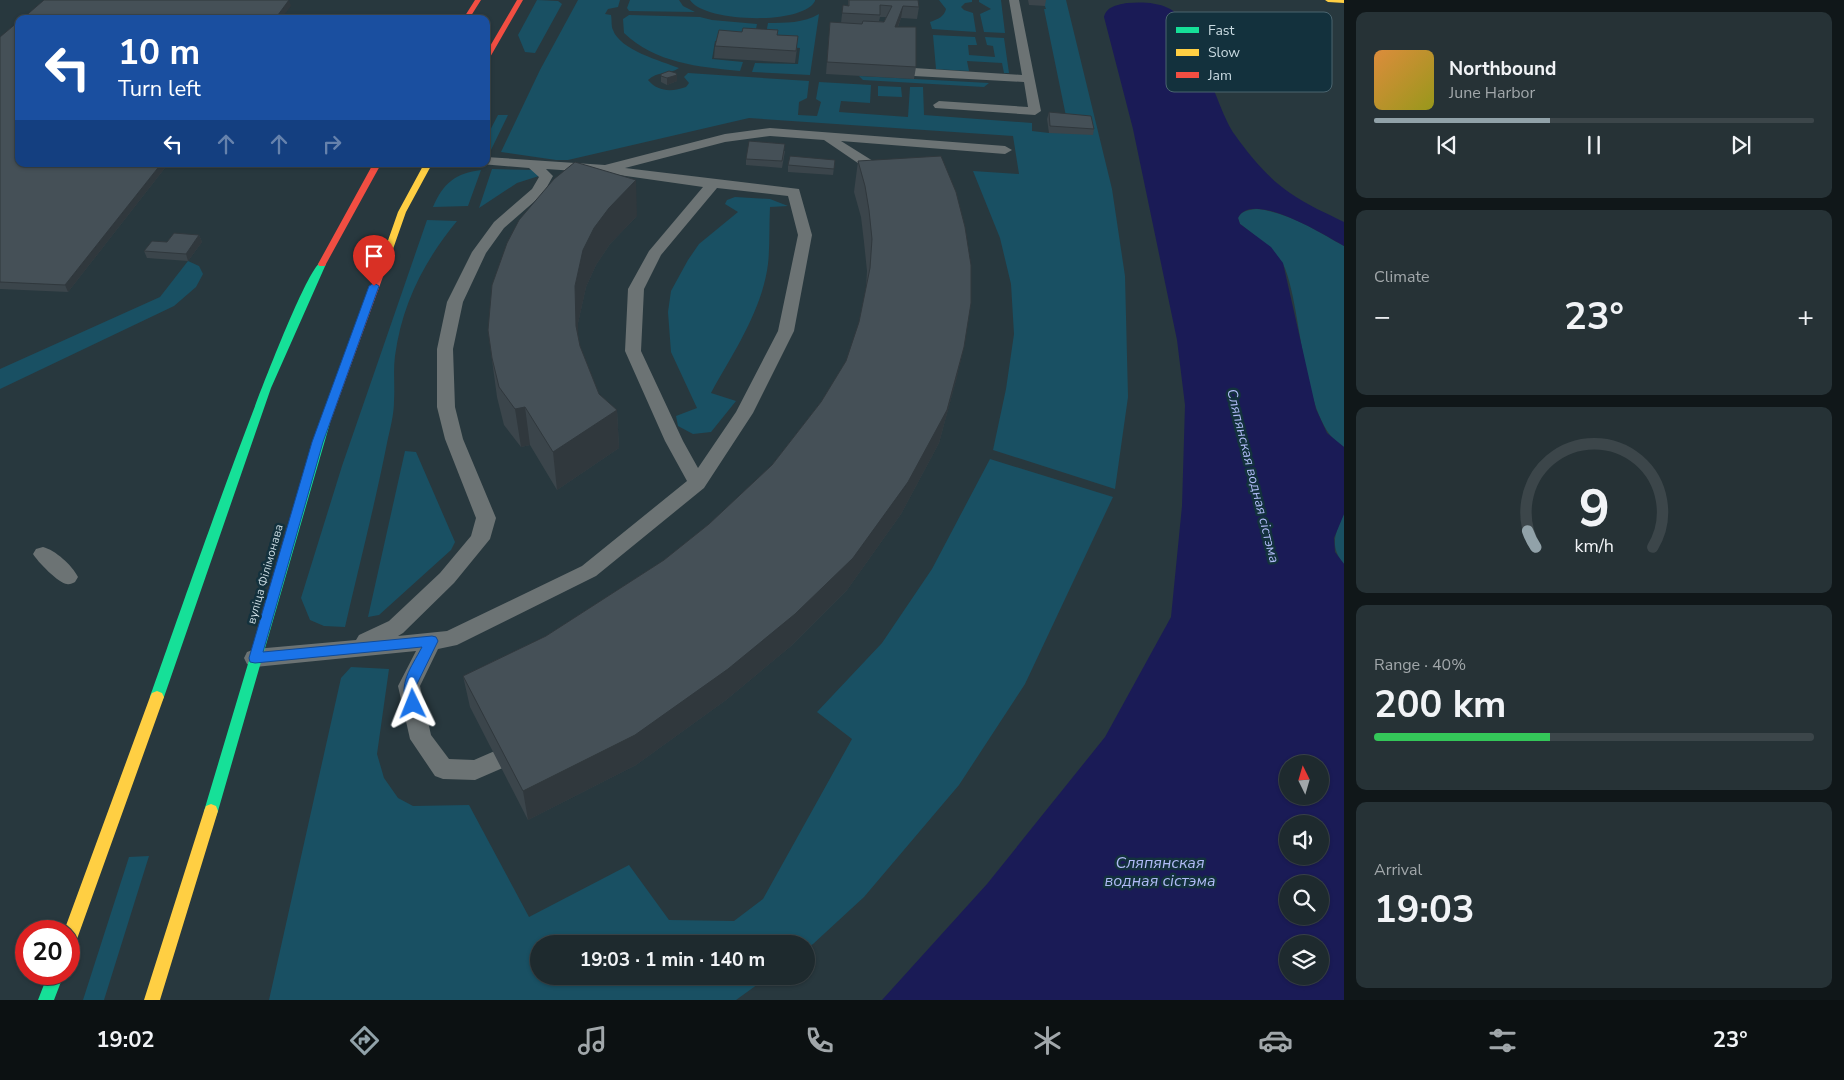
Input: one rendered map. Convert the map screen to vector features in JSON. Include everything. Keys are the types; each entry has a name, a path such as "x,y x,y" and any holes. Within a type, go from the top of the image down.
{"main road":[{"path":"469,15 478,0"},
{"path":"490,52 520,0"},
{"path":"1328,0 1344,1"},
{"path":"76,920 114,819 266,388 312,284 375,167"},
{"name":"вуліца Філімонава","path":"152,1000 210,815 321,433 402,212 426,167"},
{"path":"46,1000 52,985"}],"lane":[{"path":"938,105 1035,111 1014,0"},
{"path":"914,72 1030,79"},
{"path":"604,169 725,138 770,132 1005,150"},
{"path":"826,137 876,168 890,184"},
{"path":"255,658 450,639 589,571 697,482 744,414 786,331 805,235 794,192 713,184 604,169 490,160"},
{"path":"346,650 396,627 447,578 480,538 486,518 454,439 446,407 445,349 455,302 479,252 499,225 538,191 546,176 532,164"},
{"path":"697,482 674,441 633,351 636,289 654,254 713,184"},
{"path":"43,554 68,577"},
{"path":"432,641 409,686 421,739 443,769 475,770 497,760"}],"shaded area":[{"path":"537,0 558,1 562,4 535,53 525,52 518,35"},
{"path":"578,0 620,0 618,7 608,9 605,14 611,15 612,28 617,37 642,54 679,68 671,72 655,75 648,80 661,89 676,90 686,87 689,83 684,77 688,73 809,81 807,98 799,102 798,115 817,116 821,102 816,99 819,82 871,85 870,103 841,101 839,112 908,117 910,87 923,87 924,115 1032,123 1032,131 1049,133 1067,121 1044,9 1046,9 1043,1 1029,0 1066,0 1112,189 1125,276 1128,397 1115,489 993,450 1006,389 1014,334 1011,284 1000,238 973,171 1019,174 1013,136 749,118 568,160 501,152 540,70"},
{"path":"630,0 679,0 683,6 695,12 629,11 627,8"},
{"path":"690,0 815,1 806,9 792,14 752,18 732,17 713,13 699,7"},
{"path":"939,0 972,0 972,2 965,3 961,7 973,13 976,32 932,29 930,22 942,16 946,9"},
{"path":"979,0 1001,0 1005,33 984,32 980,14 991,9 979,2"},
{"path":"819,14 810,75 752,72 755,63 798,64 800,48 779,46 765,39 768,23 801,21"},
{"path":"629,15 700,17 712,20 757,24 754,39 737,42 715,41 712,59 743,62 740,71 678,62 649,51 624,33 623,19"},
{"path":"933,35 975,37 977,45 968,45 969,55 995,57 993,46 987,45 985,37 1004,38 1009,73 1004,73 1002,63 967,61 969,71 936,69"},
{"path":"859,76 989,83 984,87 863,80"},
{"path":"878,86 901,87 902,97 878,96"},
{"path":"498,115 508,115 490,152 490,130"},
{"path":"492,169 534,170 542,175 517,183 479,208"},
{"path":"481,170 468,206 433,207 441,192 451,181 472,171"},
{"path":"735,197 770,199 788,206 770,207 768,264 760,298 746,331 711,393 736,401 711,432 693,434 678,426 676,416 697,408 671,352 668,312 671,291 699,244 738,212 725,204 727,200"},
{"path":"1257,209 1291,218 1344,246 1344,447 1330,434 1319,415 1311,391 1290,285 1284,266 1271,250 1240,224 1238,218 1242,213"},
{"path":"427,220 457,221 434,252 416,284 403,319 395,356 392,422 345,627 324,626 310,620 301,598 342,466"},
{"path":"188,261 199,266 203,274 196,287 174,306 0,389 0,369 160,297"},
{"path":"405,451 416,452 455,542 451,550 379,615 368,617"},
{"path":"990,459 1113,497 1025,684 959,785 864,897 815,942 815,935 530,935 530,985 757,985 736,1000 269,1000 341,678 351,667 389,669 377,754 384,778 398,798 413,806 469,805 529,917 629,865 669,920 734,921 763,899 852,739 817,712 882,643 932,569"},
{"path":"1344,514 1344,564 1336,552 1335,539"},
{"path":"149,856 104,1000 83,1000 129,857"}],"water":[{"name":"Сляпянская водная сістэма","path":"1143,3 1168,8 1173,12 1166,12 1166,92 1215,92 1235,135 1267,174 1290,193 1344,222 1344,246 1306,225 1273,211 1246,210 1238,218 1240,224 1271,247 1283,263 1316,409 1327,433 1344,447 1344,514 1334,538 1335,552 1344,564 1344,1000 882,1000 987,884 1105,737 1171,617 1182,506 1185,405 1177,340 1133,129 1104,17 1110,8 1116,5"}],"building":[{"path":"44,0 289,0 278,15 27,15"},
{"path":"849,0 918,0 919,7 903,6 895,27 916,27 916,67 827,62 830,22 862,24 863,21 884,22 892,6 880,5 880,15 842,13 843,5 849,6"},
{"path":"15,24 15,167 159,167 65,285 0,282 0,37"},
{"path":"743,28 778,30 777,35 798,36 796,51 715,46 719,30 742,32"},
{"path":"669,71 677,75 667,78 661,76 661,74"},
{"path":"1049,112 1091,116 1094,129 1050,126"},
{"path":"749,141 785,144 782,161 746,159"},
{"path":"790,156 835,160 834,169 788,165"},
{"path":"941,156 956,192 965,227 971,265 971,303 964,347 947,410 908,482 853,558 795,614 728,669 635,735 523,791 463,676 546,636 664,560 709,524 772,465 821,402 846,361 859,322 870,268 872,239 865,186 858,161"},
{"path":"575,162 636,180 609,208 594,228 583,250 575,286 576,326 580,346 599,394 617,410 553,452 525,407 515,409 499,387 488,330 492,285 507,243 519,220 554,179"},
{"path":"174,233 199,235 186,254 144,251 152,241 167,242"}],"traffic: fast":[{"path":"157,697 266,388 322,264"},
{"path":"211,811 325,423"},
{"path":"46,1000 52,985"}],"traffic: slow":[{"path":"1328,0 1344,1"},
{"path":"389,249 402,212 426,167"},
{"path":"76,920 157,697"},
{"path":"152,1000 211,811"}],"traffic: jam":[{"path":"469,15 478,0"},
{"path":"490,52 520,0"},
{"path":"322,264 375,167"},
{"path":"325,423 389,249"}],"route":[{"path":"374,286 318,442 255,658 432,641 409,686 413,704"}]}
